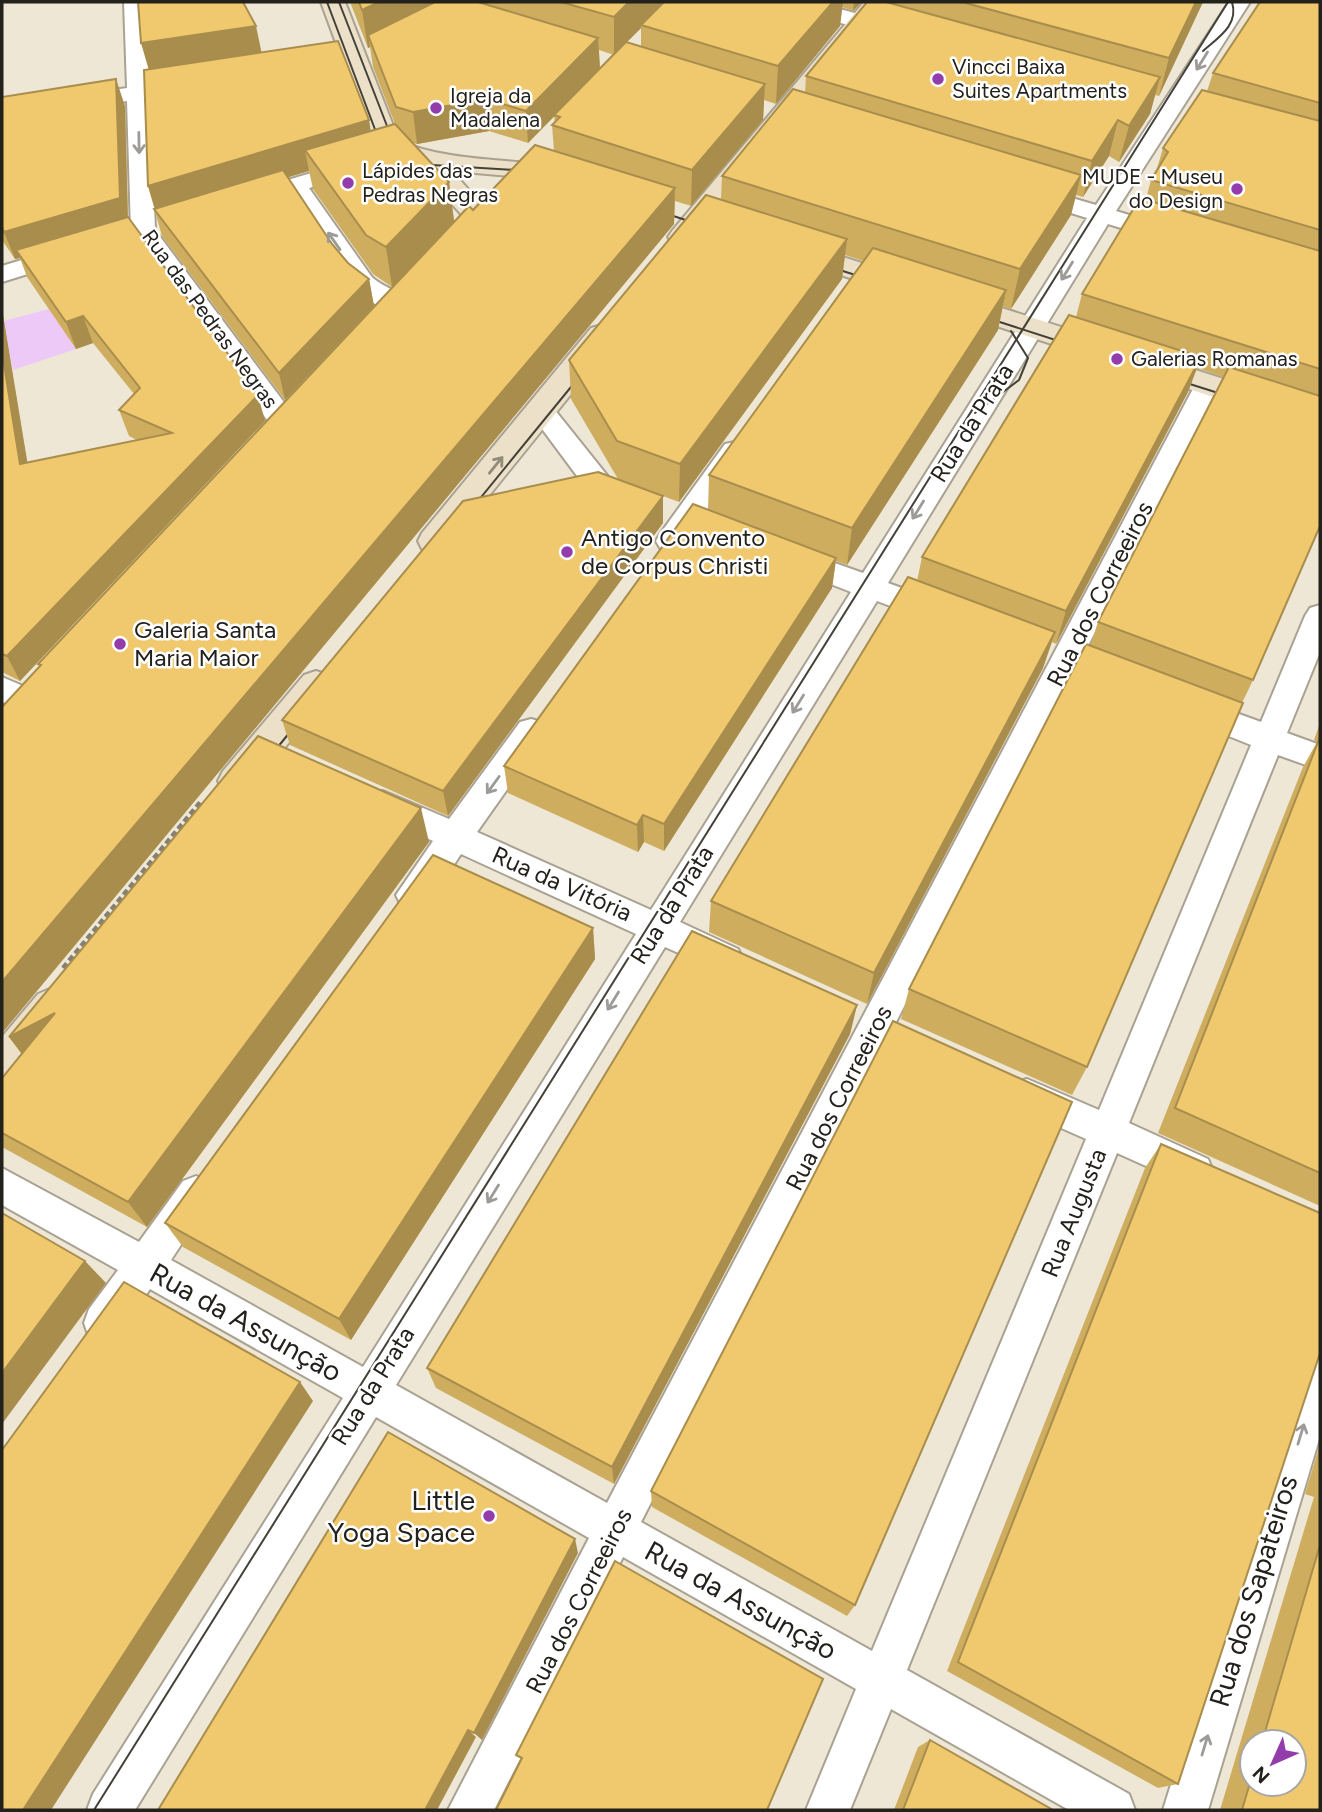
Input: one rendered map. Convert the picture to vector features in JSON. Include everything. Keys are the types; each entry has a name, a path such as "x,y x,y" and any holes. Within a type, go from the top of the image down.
{"main road":[{"path":"333,2 364,58 387,146 401,153 428,160 531,158 593,186"},
{"path":"660,265 710,223 782,118 877,2"},
{"path":"428,160 483,211 531,158"},
{"path":"664,209 710,223"},
{"path":"770,243 855,284 1032,328 1320,421"},
{"path":"417,561 626,306"},
{"path":"212,799 263,750 340,655"},
{"path":"2,726 14,694 51,673"},
{"path":"2,1067 63,980"}],"street":[{"name":"Rua das Pedras Negras","path":"135,2 138,92 153,228 285,424"},
{"path":"790,2 907,35"},
{"name":"Rua da Prata","path":"109,1810 1102,214 1179,111 1187,85 1239,2"},
{"path":"328,64 364,58"},
{"path":"2,113 216,81"},
{"path":"1142,101 1179,111"},
{"path":"229,205 401,153"},
{"path":"295,185 362,282 382,298 398,304"},
{"path":"1008,186 1189,240"},
{"path":"117,239 153,228"},
{"path":"2,274 92,247"},
{"name":"Rua dos Correeiros","path":"470,1810 1208,385"},
{"path":"541,410 612,490 551,495"},
{"path":"654,562 751,429"},
{"path":"460,509 496,505"},
{"path":"764,548 962,622"},
{"name":"Rua Augusta","path":"828,1810 1320,616"},
{"path":"1171,701 1320,758"},
{"path":"398,914 551,705"},
{"path":"263,750 294,763"},
{"name":"Rua da Vitória","path":"356,792 751,970"},
{"path":"1002,1084 1224,1184"},
{"path":"81,1353 213,1170"},
{"name":"Rua da Assunção","path":"2,1185 1113,1810"},
{"name":"Rua dos Sapateiros","path":"1185,1810 1320,1373"}],"path":[{"path":"63,980 212,799"}],"shaded area":[{"path":"49,309 76,349 13,370 3,321"}],"building":[{"path":"138,2 243,2 256,26 141,43"},
{"path":"359,2 379,2 362,10"},
{"path":"435,2 478,2 598,38 526,111 486,99 413,112 396,107 368,35"},
{"path":"561,2 629,2 614,17"},
{"path":"664,2 833,2 778,66 641,25"},
{"path":"867,2 886,2 1160,77 1129,126 1118,120 1092,161 806,76"},
{"path":"962,2 1196,2 1169,58"},
{"path":"1260,2 1320,2 1320,103 1213,73"},
{"path":"338,41 369,120 148,186 144,70"},
{"path":"626,42 765,84 692,170 552,125 560,117 554,115"},
{"path":"116,79 120,198 4,232 2,97"},
{"path":"793,89 1081,175 1020,269 722,176"},
{"path":"1202,90 1320,121 1320,230 1151,180 1168,152 1163,148"},
{"path":"395,124 449,182 386,247 366,235 305,150"},
{"path":"535,145 675,188 2,982 2,707 41,665 38,664 469,206 473,210"},
{"path":"283,170 332,244 348,263 369,279 279,373 154,209"},
{"path":"706,195 847,239 680,464 617,441 569,360"},
{"path":"1140,198 1320,251 1320,369 1082,294"},
{"path":"128,217 258,395 7,656 2,654 2,352 20,464 172,433 119,410 140,388 83,316 66,322 16,250"},
{"path":"873,248 1006,290 852,528 709,475"},
{"path":"1069,315 1201,357 1066,611 922,557"},
{"path":"1229,367 1320,396 1320,526 1253,680 1098,622"},
{"path":"598,472 663,496 443,791 282,720 463,501"},
{"path":"693,504 836,558 664,824 643,815 637,825 504,766"},
{"path":"908,577 1055,632 874,973 711,901"},
{"path":"1086,644 1243,703 1087,1067 909,989"},
{"path":"258,736 421,808 128,1202 2,1133 2,1078 55,1013 9,1037"},
{"path":"1320,737 1320,1173 1175,1108"},
{"path":"433,855 593,928 339,1319 165,1223"},
{"path":"692,931 857,1005 612,1467 427,1368"},
{"path":"893,1021 1072,1102 855,1605 651,1491"},
{"path":"1161,1144 1320,1213 1320,1353 1178,1784 958,1662"},
{"path":"2,1213 85,1261 2,1373"},
{"path":"124,1282 300,1382 23,1810 2,1810 2,1450"},
{"path":"388,1432 575,1539 474,1733 468,1730 425,1810 158,1810"},
{"path":"1320,1545 1320,1810 1242,1810 1246,1798 1308,1798 1308,1728 1266,1728"},
{"path":"615,1561 823,1679 767,1810 496,1810 522,1758 516,1755"},
{"path":"930,1740 1053,1810 903,1810"}],"tram line":[{"path":"327,2 382,148"},
{"path":"339,2 394,144"},
{"path":"1023,329 1228,2"},
{"path":"1203,51 1230,24 1233,17 1232,2"},
{"path":"416,164 531,171"},
{"path":"658,211 704,226"},
{"path":"824,265 871,280"},
{"path":"981,316 1023,329"},
{"path":"1016,339 1023,329"},
{"path":"1023,329 1071,345"},
{"path":"1011,331 1016,339"},
{"path":"94,1810 1016,339"},
{"path":"975,413 1019,380 1028,358 1016,339"},
{"path":"469,512 584,371"},
{"path":"1174,379 1234,398"},
{"path":"268,759 299,721"}],"place":[{"name":"Vincci Baixa Suites Apartments","path":"938,79"},
{"name":"Igreja da Madalena","path":"436,108"},
{"name":"Lápides das Pedras Negras","path":"348,183"},
{"name":"MUDE - Museu do Design","path":"1237,189"},
{"name":"Galerias Romanas","path":"1117,359"},
{"name":"Antigo Convento de Corpus Christi","path":"567,552"},
{"name":"Galeria Santa Maria Maior","path":"120,644"},
{"name":"Little Yoga Space","path":"489,1516"}]}
